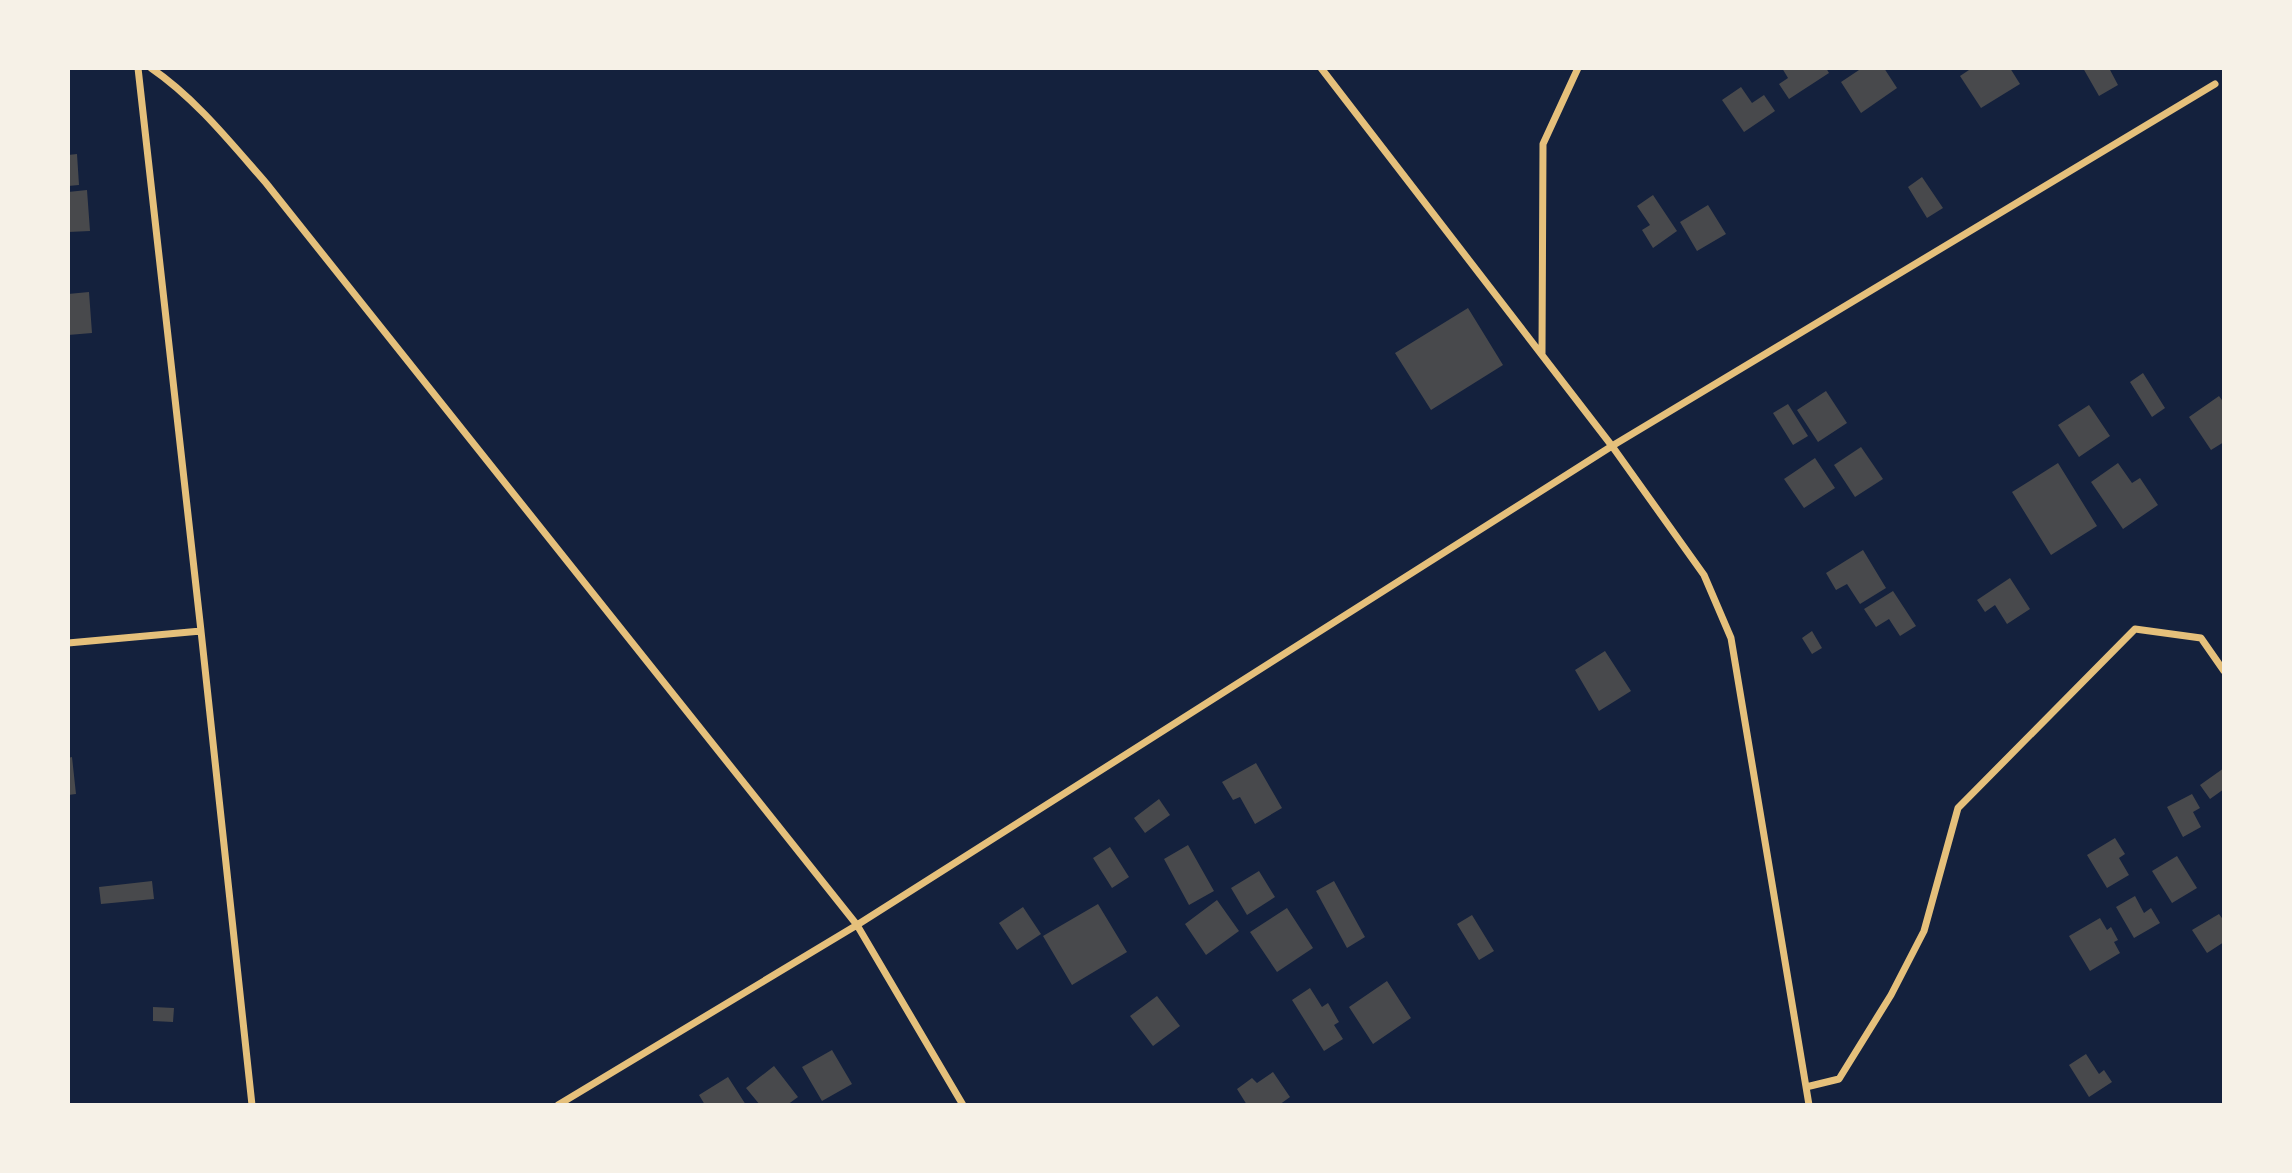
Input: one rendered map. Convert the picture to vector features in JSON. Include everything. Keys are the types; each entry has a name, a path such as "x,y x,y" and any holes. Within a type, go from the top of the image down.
{"street":[{"path":"138,68 252,1105"},
{"path":"150,68 167,79 224,135 266,183 857,925 963,1105"},
{"path":"1321,68 1612,446 1704,575 1731,638 1809,1105"},
{"path":"1542,355 1543,145 1578,68"},
{"path":"558,1105 857,925 1612,446 2215,84"},
{"path":"1806,1087 1839,1079 1891,995 1924,931 1958,808 2135,629 2202,638 2224,671"},
{"path":"68,643 201,631"}],"building":[{"path":"1782,68 1826,68 1829,73 1789,99 1779,84 1788,78"},
{"path":"1862,68 1884,68 1897,88 1861,113 1841,82"},
{"path":"1972,68 2010,68 2020,84 1981,108 1960,76"},
{"path":"2083,68 2109,68 2118,85 2099,96"},
{"path":"1741,87 1752,103 1764,95 1775,111 1744,132 1722,100"},
{"path":"77,154 79,185 68,186 68,155"},
{"path":"1922,177 1943,208 1927,218 1908,187"},
{"path":"87,190 90,231 68,232 68,192"},
{"path":"1653,195 1677,231 1653,248 1642,230 1650,225 1637,206"},
{"path":"1708,205 1726,234 1697,251 1680,222"},
{"path":"89,292 92,333 68,335 68,294"},
{"path":"1468,308 1503,365 1431,410 1395,353"},
{"path":"2143,373 2165,408 2152,417 2130,382"},
{"path":"1826,391 1847,423 1818,442 1797,410"},
{"path":"2219,396 2224,403 2224,442 2211,450 2189,417"},
{"path":"1788,404 1808,436 1793,445 1773,413"},
{"path":"2089,405 2110,436 2079,457 2058,425"},
{"path":"1861,447 1883,479 1855,497 1834,465"},
{"path":"1815,458 1835,488 1804,508 1784,479"},
{"path":"2058,463 2097,526 2051,555 2012,492"},
{"path":"2118,463 2132,483 2140,478 2158,505 2123,529 2091,482"},
{"path":"1863,550 1886,588 1860,604 1847,584 1836,590 1826,573"},
{"path":"2010,578 2030,609 2007,624 1995,605 1985,612 1977,600"},
{"path":"1893,591 1916,626 1900,636 1889,619 1876,627 1864,609"},
{"path":"1812,631 1822,648 1812,654 1802,638"},
{"path":"1605,651 1631,691 1599,711 1575,670"},
{"path":"72,757 76,794 68,795 68,758"},
{"path":"1256,763 1282,808 1255,824 1240,797 1233,800 1222,782"},
{"path":"2224,768 2224,789 2210,799 2200,785"},
{"path":"2192,794 2200,808 2193,812 2201,827 2183,837 2167,807"},
{"path":"1159,799 1170,815 1145,833 1134,818"},
{"path":"2115,838 2125,854 2119,858 2129,875 2107,888 2087,855"},
{"path":"1188,845 1214,891 1189,905 1164,859"},
{"path":"1110,847 1129,877 1112,888 1093,858"},
{"path":"2177,856 2197,888 2172,903 2152,871"},
{"path":"1259,871 1275,897 1247,915 1231,888"},
{"path":"152,881 154,899 101,904 99,887"},
{"path":"1334,881 1365,937 1347,948 1316,891"},
{"path":"2135,896 2144,913 2151,908 2160,923 2134,938 2116,907"},
{"path":"1217,900 1239,931 1206,955 1185,924"},
{"path":"1098,904 1127,952 1072,985 1043,936"},
{"path":"1023,907 1041,934 1017,950 999,923"},
{"path":"1287,908 1313,948 1277,972 1250,932"},
{"path":"2219,914 2224,921 2224,942 2207,953 2192,930"},
{"path":"1472,915 1494,951 1479,960 1457,924"},
{"path":"2100,918 2107,930 2111,927 2118,940 2114,942 2120,953 2090,971 2069,936"},
{"path":"1387,981 1411,1018 1373,1044 1349,1007"},
{"path":"1310,988 1322,1007 1328,1003 1339,1022 1334,1025 1343,1039 1324,1051 1292,1000"},
{"path":"1157,996 1180,1026 1153,1046 1130,1016"},
{"path":"153,1007 174,1008 173,1022 153,1021"},
{"path":"832,1050 852,1084 822,1101 802,1067"},
{"path":"2086,1054 2099,1074 2104,1070 2112,1082 2089,1097 2069,1065"},
{"path":"774,1066 798,1097 787,1105 760,1105 746,1088"},
{"path":"1273,1072 1290,1097 1279,1105 1247,1105 1237,1089 1252,1078 1257,1083"},
{"path":"728,1077 746,1105 705,1105 699,1095"}]}
